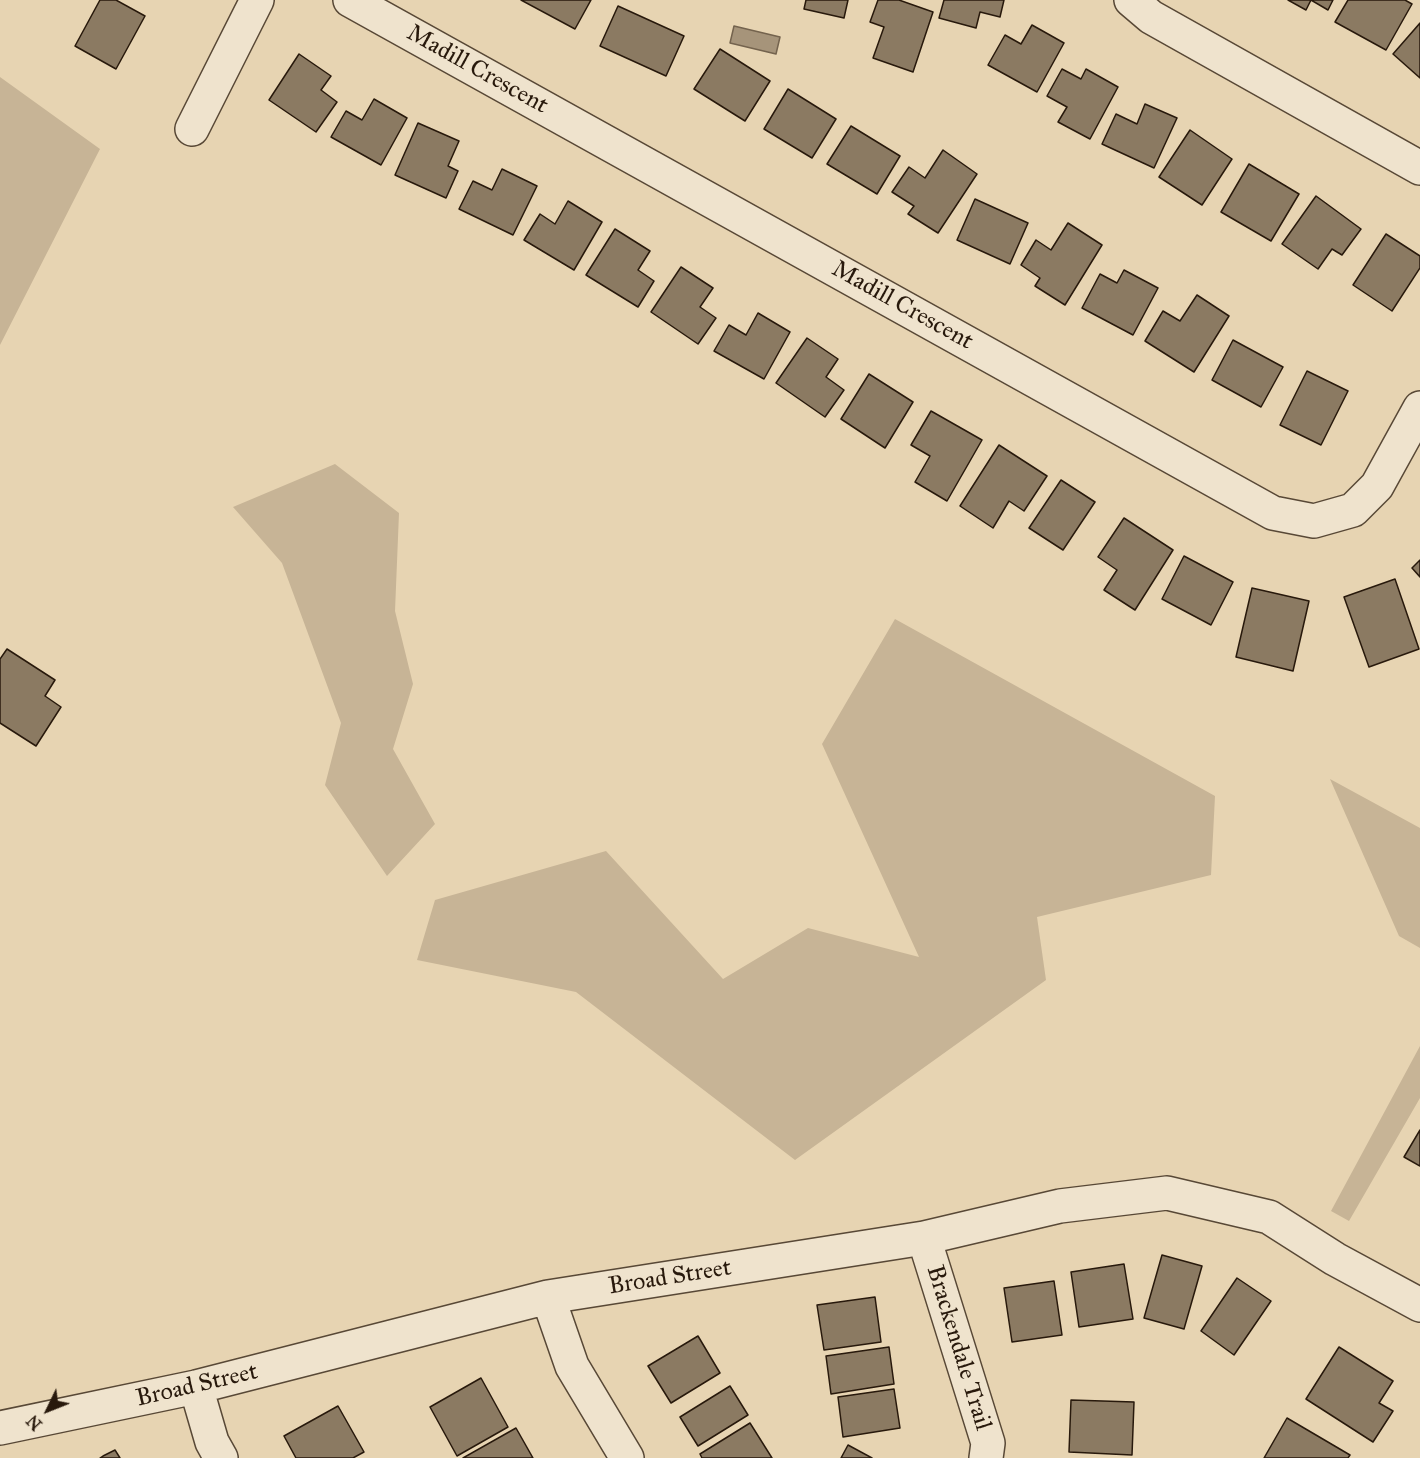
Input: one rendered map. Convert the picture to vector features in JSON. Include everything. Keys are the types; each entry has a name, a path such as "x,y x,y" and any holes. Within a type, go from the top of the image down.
{"street":[{"path":"192,129 257,0"},
{"name":"Madill Crescent","path":"350,0 1273,513 1314,521 1353,510 1377,486 1420,408"},
{"path":"1131,0 1151,17 1420,168"},
{"name":"Broad Street","path":"0,1428 196,1387 548,1297 924,1238 1060,1206 1167,1193 1269,1217 1335,1259 1420,1305"},
{"name":"Brackendale Trail","path":"924,1238 988,1443 986,1458"},
{"path":"548,1297 572,1366 627,1458"},
{"path":"196,1387 212,1442 221,1458"}],"shaded area":[{"path":"734,26 780,37 776,54 730,43"},
{"path":"0,77 100,149 0,345"},
{"path":"335,464 399,513 395,611 413,684 393,749 435,824 387,876 325,785 341,723 282,563 233,507"},
{"path":"895,619 1215,796 1211,875 1037,917 1046,980 795,1160 576,992 417,960 435,900 606,851 723,979 808,928 919,957 822,744"},
{"path":"1330,779 1420,828 1420,948 1399,936"},
{"path":"1420,1046 1420,1098 1349,1221 1331,1211"}],"building":[{"path":"100,0 116,0 145,16 116,69 75,46"},
{"path":"521,0 591,0 575,29"},
{"path":"806,0 848,0 844,18 804,9"},
{"path":"878,0 899,0 933,12 913,72 873,58 884,27 870,22"},
{"path":"944,0 1004,0 1000,17 980,12 976,28 939,18"},
{"path":"1288,0 1311,0 1306,10"},
{"path":"1311,0 1333,0 1328,10"},
{"path":"1348,0 1405,0 1412,4 1386,50 1335,22"},
{"path":"618,6 684,36 666,76 600,46"},
{"path":"1420,23 1420,78 1393,54"},
{"path":"1032,25 1064,43 1037,92 988,65 1005,35 1021,44"},
{"path":"720,49 770,81 745,121 694,89"},
{"path":"299,54 331,76 321,90 337,102 316,132 269,100"},
{"path":"1062,69 1081,79 1086,69 1118,87 1090,139 1058,122 1067,107 1047,96"},
{"path":"788,89 836,119 812,158 764,129"},
{"path":"374,99 407,118 381,165 331,137 346,111 362,120"},
{"path":"1145,104 1177,118 1154,168 1102,144 1116,114 1137,124"},
{"path":"418,123 459,141 448,166 458,171 446,198 395,175"},
{"path":"851,126 900,156 877,194 827,164"},
{"path":"1190,130 1232,159 1202,205 1159,177"},
{"path":"943,150 977,174 938,233 908,214 914,206 892,192 909,167 925,178"},
{"path":"1249,164 1299,194 1271,241 1221,212"},
{"path":"502,169 537,186 513,235 459,209 473,181 492,190"},
{"path":"1316,196 1361,229 1342,255 1332,249 1318,269 1282,244"},
{"path":"975,199 1028,223 1010,264 957,240"},
{"path":"568,201 602,222 574,270 524,240 540,214 555,224"},
{"path":"1068,223 1102,245 1065,305 1035,286 1040,278 1021,265 1036,240 1051,250"},
{"path":"615,229 650,251 638,270 654,281 638,307 586,275"},
{"path":"1386,234 1420,256 1420,268 1392,311 1353,285"},
{"path":"681,267 713,288 700,307 716,318 698,344 651,312"},
{"path":"1124,270 1158,288 1133,335 1082,308 1100,274 1117,283"},
{"path":"1197,295 1229,316 1194,372 1145,341 1163,311 1180,321"},
{"path":"758,313 790,332 764,379 714,351 729,325 746,335"},
{"path":"807,338 838,359 826,377 844,390 825,417 776,383"},
{"path":"1233,340 1283,367 1261,407 1212,380"},
{"path":"1307,371 1348,391 1321,445 1280,425"},
{"path":"869,374 913,402 885,448 841,419"},
{"path":"931,411 982,440 947,501 915,482 930,456 911,445"},
{"path":"999,445 1047,476 1024,511 1009,501 993,528 960,506"},
{"path":"1061,480 1095,502 1063,550 1029,528"},
{"path":"1124,518 1173,550 1135,610 1104,590 1117,570 1098,557"},
{"path":"1184,556 1233,582 1211,625 1162,599"},
{"path":"1420,560 1420,577 1412,568"},
{"path":"1395,579 1419,649 1369,667 1344,597"},
{"path":"1252,588 1309,601 1293,671 1236,657"},
{"path":"7,649 55,680 45,696 61,707 36,746 0,723 0,659"},
{"path":"1420,1130 1420,1166 1404,1157"},
{"path":"1162,1255 1202,1266 1184,1329 1144,1318"},
{"path":"1124,1264 1133,1319 1079,1327 1071,1272"},
{"path":"1237,1278 1271,1301 1234,1355 1201,1331"},
{"path":"1054,1281 1062,1335 1012,1342 1004,1288"},
{"path":"875,1297 881,1342 824,1350 817,1305"},
{"path":"698,1336 720,1373 671,1403 648,1366"},
{"path":"889,1347 894,1384 831,1394 826,1356"},
{"path":"1339,1347 1393,1381 1379,1403 1393,1411 1373,1442 1306,1399"},
{"path":"481,1378 508,1427 457,1456 430,1407"},
{"path":"730,1386 748,1415 698,1446 680,1417"},
{"path":"894,1389 900,1428 843,1437 838,1397"},
{"path":"1071,1400 1134,1402 1132,1455 1069,1452"},
{"path":"338,1406 364,1452 353,1458 296,1458 284,1436"},
{"path":"1287,1418 1350,1455 1348,1458 1264,1458"},
{"path":"750,1423 772,1458 702,1458 700,1454"},
{"path":"516,1428 533,1458 463,1458"},
{"path":"848,1445 872,1458 841,1458"},
{"path":"115,1450 120,1458 100,1458 103,1456"}]}
